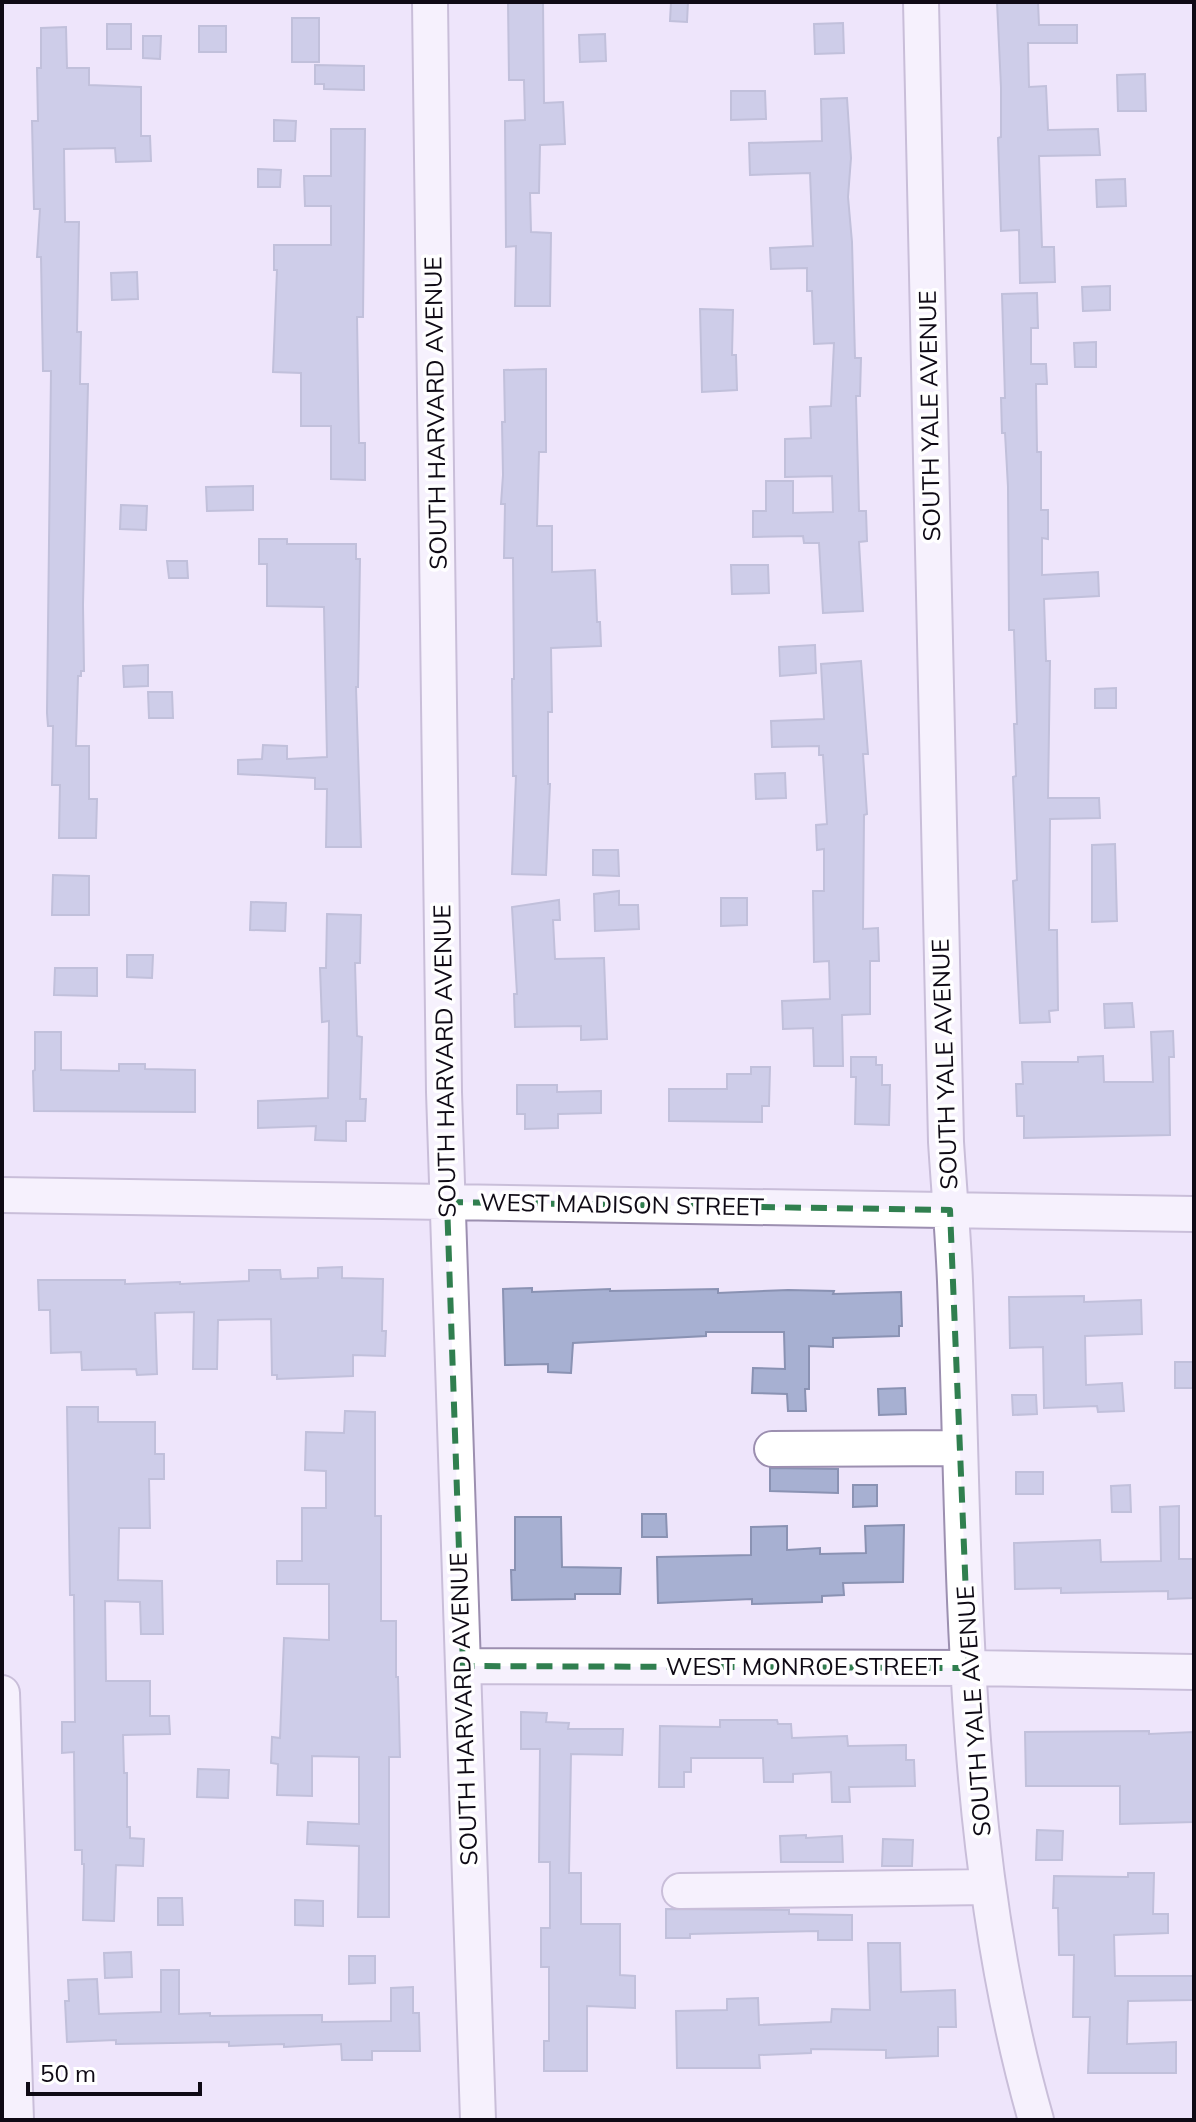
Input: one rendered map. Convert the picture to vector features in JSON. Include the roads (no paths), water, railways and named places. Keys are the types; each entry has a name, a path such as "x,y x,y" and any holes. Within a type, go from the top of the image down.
{"street":[{"name":"SOUTH HARVARD AVENUE","path":"430,2 447,1202 478,2120"},
{"name":"SOUTH YALE AVENUE","path":"921,2 944,1095 969,1668 987,1887 1008,2005 1036,2120"},
{"name":"WEST MADISON STREET","path":"2,1195 1194,1214"},
{"path":"772,1449 960,1448"},
{"name":"WEST MONROE STREET","path":"463,1666 1194,1672"},
{"path":"2,1693 16,2120"},
{"path":"680,1891 987,1887"}]}
